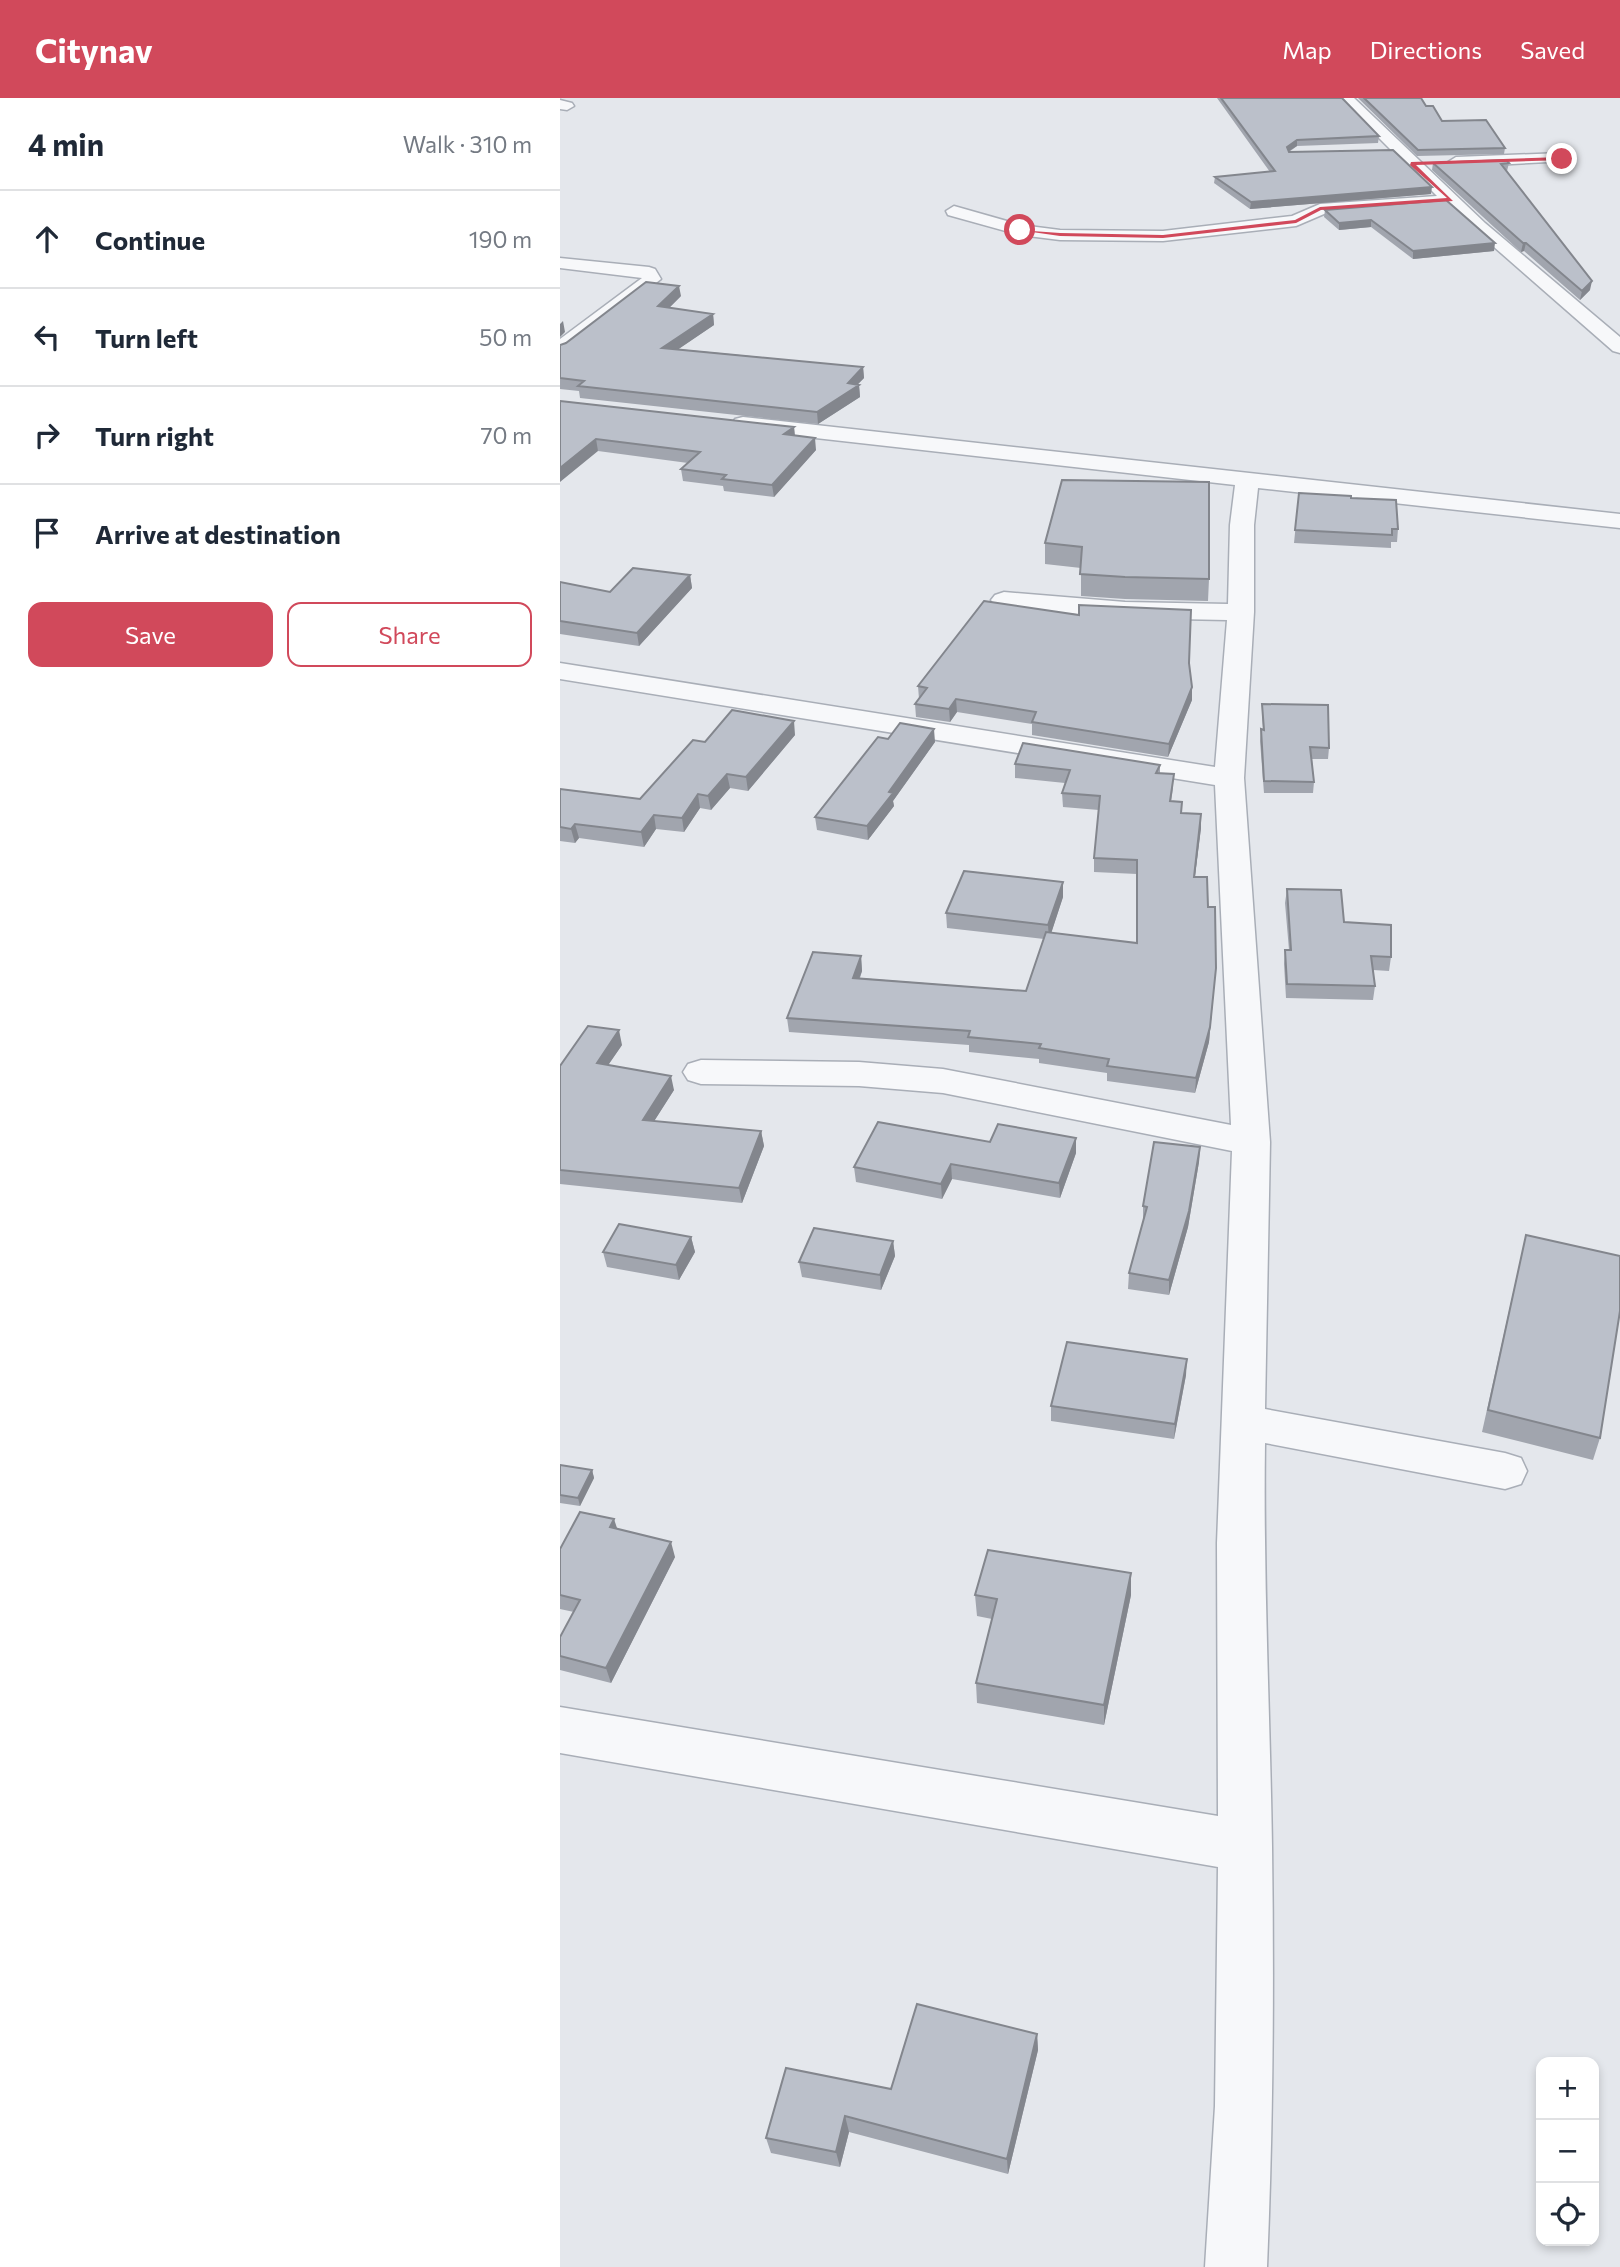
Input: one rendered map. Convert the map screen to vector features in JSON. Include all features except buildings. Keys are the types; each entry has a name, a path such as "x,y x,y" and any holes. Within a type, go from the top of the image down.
{"street":[{"path":"1346,98 1411,164 1510,255 1620,347"},
{"path":"1371,150 1396,149"},
{"path":"1411,164 1562,159"},
{"path":"954,211 1020,230 1060,235 1163,236 1296,221 1320,209 1452,200"},
{"path":"560,263 634,270 649,273 652,279 560,348"},
{"path":"723,422 1620,521"},
{"path":"1236,2267 1244,2106 1245,1846 1240,1544 1251,1142 1229,778 1241,612 1242,524 1247,478"},
{"path":"1004,600 1125,610 1241,612"},
{"path":"563,676 1229,778"},
{"path":"701,1072 859,1074 943,1081 1251,1142"},
{"path":"1244,1422 1505,1471"},
{"path":"560,1730 1245,1846"}],"route":[{"path":"1020,230 1060,235 1163,236 1296,221 1320,209 1452,200 1411,164 1562,159"}]}
